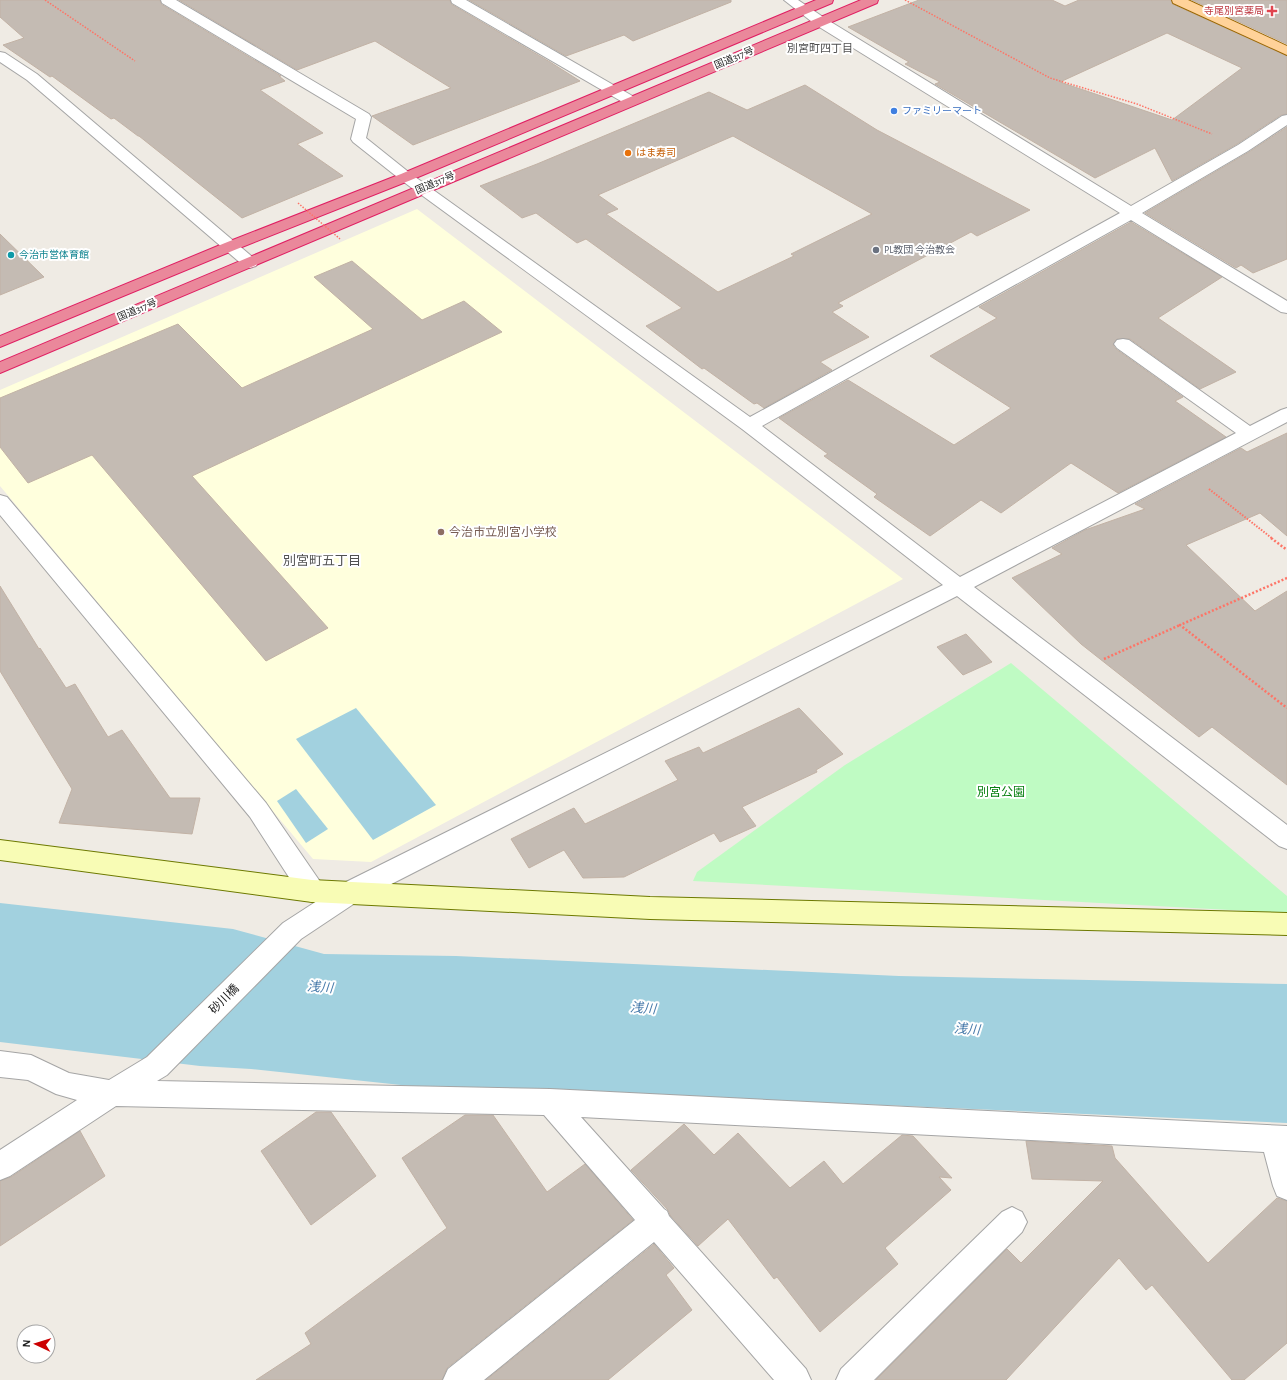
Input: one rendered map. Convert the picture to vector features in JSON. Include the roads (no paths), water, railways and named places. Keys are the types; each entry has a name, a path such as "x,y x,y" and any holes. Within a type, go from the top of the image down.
{"highway":[{"name":"国道317号","path":"0,342 232,246 406,177 827,0"},
{"name":"国道317号","path":"0,368 421,189 872,0"}],"main road":[{"path":"1178,0 1287,51"}],"street":[{"path":"167,0 364,117 358,139 421,189 749,425 1287,839"},
{"path":"457,0 631,101"},
{"path":"790,0 821,22 1130,214 1287,308"},
{"path":"0,56 32,77 232,246 250,263"},
{"path":"749,425 1130,214 1243,148 1287,119"},
{"path":"1122,344 1249,434"},
{"name":"砂川橋","path":"0,1166 112,1093 157,1066 292,931 349,893 958,587 1287,414"},
{"path":"0,502 258,810 312,891"},
{"path":"0,850 312,891 650,908 1287,924"},
{"path":"0,1064 31,1068 66,1084 112,1093 550,1102 1281,1139 1287,1186"},
{"path":"550,1102 657,1221 796,1380"},
{"path":"459,1380 657,1221"},
{"path":"852,1380 1012,1222"}],"water":[{"path":"356,708 436,805 373,840 296,739"},
{"path":"296,789 328,829 306,843 277,801"},
{"name":"浅川","path":"0,903 233,929 324,954 456,956 899,976 1287,984 1287,1123 791,1101 429,1088 251,1069 200,1066 0,1042"}],"place":[{"name":"寺尾別宮薬局","path":"1272,11"},
{"name":"ファミリーマート","path":"894,111"},
{"name":"はま寿司","path":"628,153"},
{"name":"PL教団 今治教会","path":"876,250"},
{"name":"今治市営体育館","path":"11,255"},
{"name":"今治市立別宮小学校","path":"441,532"}],"district":[{"name":"別宮町四丁目","path":"820,48"},
{"name":"別宮町五丁目","path":"322,561"}],"park label":[{"name":"別宮公園","path":"1001,792"}]}
